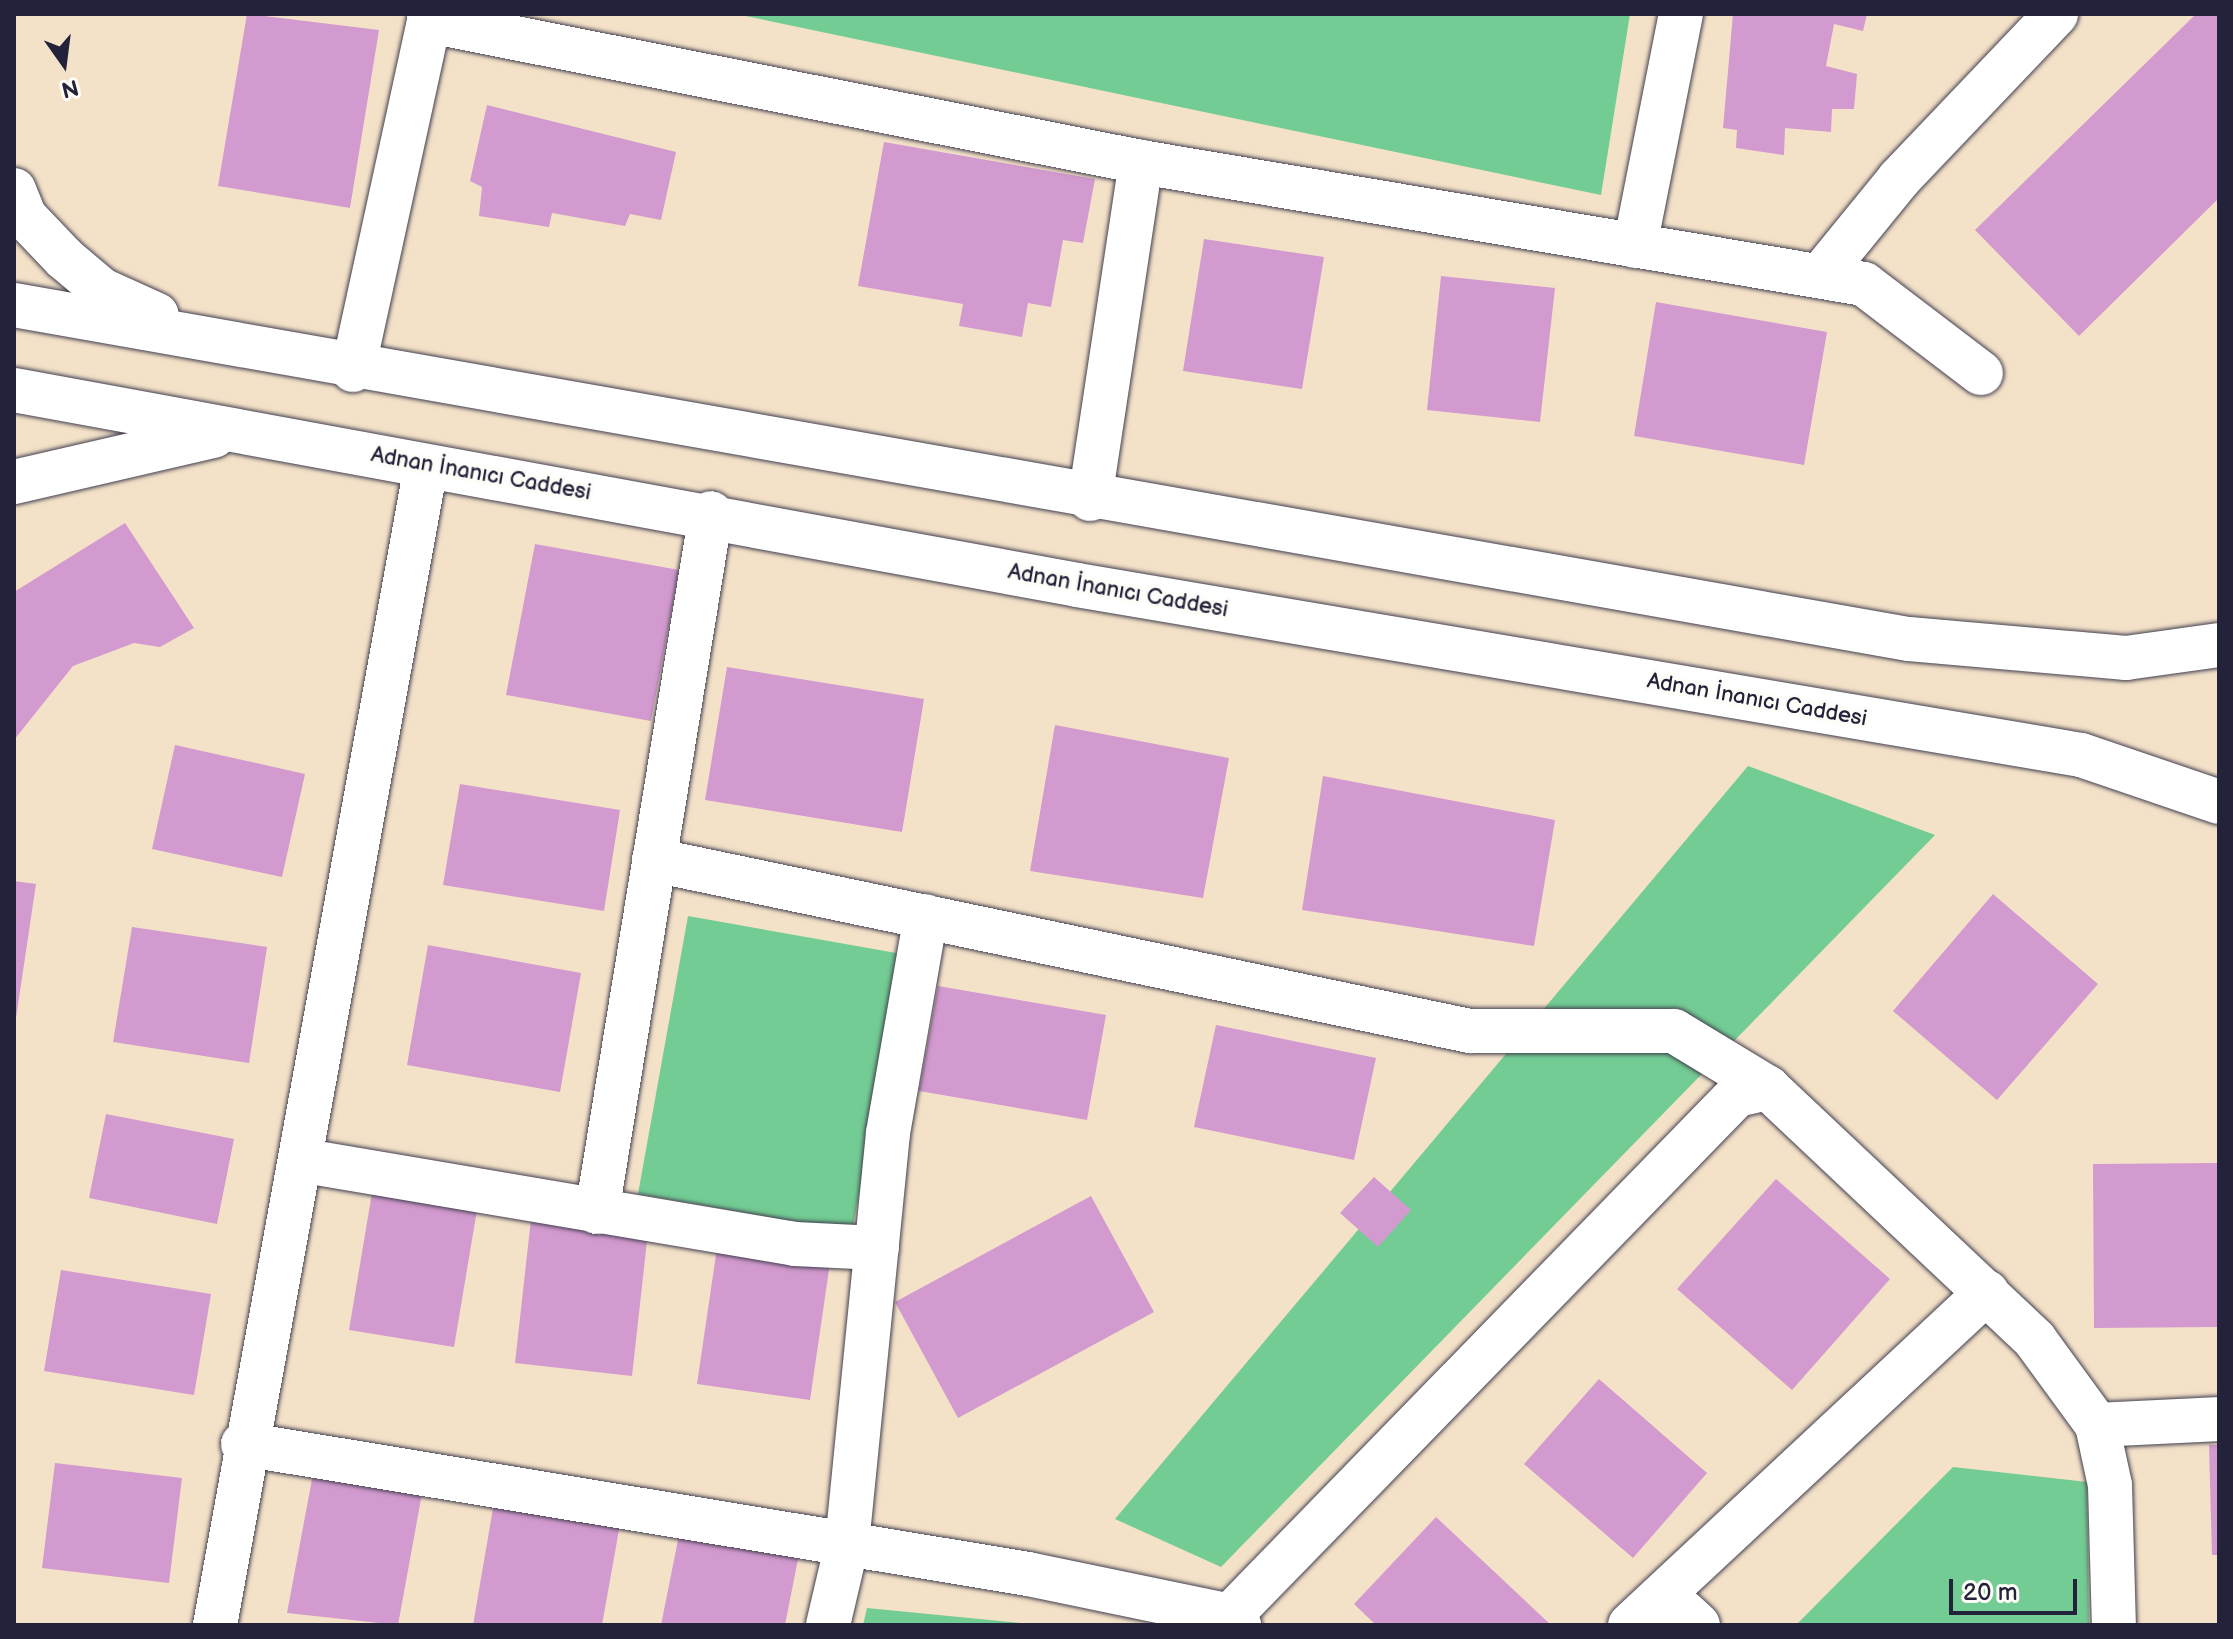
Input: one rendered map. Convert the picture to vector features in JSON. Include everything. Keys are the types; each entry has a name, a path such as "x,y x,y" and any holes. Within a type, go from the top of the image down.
{"street":[{"path":"1635,246 1681,14"},
{"path":"1820,276 1899,179 2056,14"},
{"path":"353,370 429,18 1141,162 1864,284 1981,373"},
{"path":"1090,499 1141,162"},
{"path":"14,190 25,217 102,290 225,345"},
{"path":"14,305 353,370 1909,639 2126,658 2219,645"},
{"name":"Adnan İnanıcı Caddesi","path":"14,390 426,466 711,513 1077,585 2081,755 2219,802"},
{"path":"14,482 79,461 243,431"},
{"path":"215,1625 243,1444 305,1161 426,466"},
{"path":"597,1212 711,513"},
{"path":"654,860 1470,1031 1674,1031 1768,1088 2035,1340 2097,1425 2110,1485 2114,1625"},
{"path":"828,1625 847,1544 888,1133 926,916"},
{"path":"243,1444 847,1544 1230,1622 1737,1095 1768,1088"},
{"path":"305,1161 795,1244 877,1248"},
{"path":"1630,1625 1987,1292"},
{"path":"2097,1425 2219,1419"},
{"path":"1664,1594 1698,1625"}],"green space":[{"path":"736,14 1630,14 1601,195"},
{"path":"1748,766 1935,835 1221,1567 1115,1519"},
{"path":"688,916 902,954 852,1232 638,1194"},
{"path":"1953,1467 2087,1482 2089,1625 1796,1625"},
{"path":"867,1608 1042,1625 863,1625"}],"building":[{"path":"247,14 379,30 350,208 218,186"},
{"path":"1733,14 1867,14 1863,31 1834,24 1826,66 1857,74 1854,109 1832,109 1831,132 1785,128 1784,155 1736,148 1737,130 1723,128"},
{"path":"2196,14 2219,14 2219,198 2079,336 1975,230"},
{"path":"487,105 676,152 661,220 630,214 625,226 552,213 549,227 479,216 482,187 470,181"},
{"path":"884,142 1095,179 1083,243 1063,240 1051,307 1028,303 1022,337 959,326 963,304 858,286"},
{"path":"1204,239 1324,257 1302,389 1183,371"},
{"path":"1441,276 1555,288 1540,422 1427,410"},
{"path":"1656,302 1827,332 1804,465 1634,436"},
{"path":"125,523 194,628 160,647 134,643 73,666 14,740 14,592"},
{"path":"535,544 679,570 651,721 506,695"},
{"path":"727,667 924,699 902,832 705,800"},
{"path":"1055,725 1229,758 1203,898 1030,871"},
{"path":"175,745 305,774 282,877 152,849"},
{"path":"1323,776 1555,820 1534,946 1302,910"},
{"path":"460,784 620,810 604,911 443,885"},
{"path":"14,881 36,884 16,1018 14,1018"},
{"path":"1993,894 2098,984 1997,1100 1893,1011"},
{"path":"132,927 267,947 249,1063 113,1042"},
{"path":"428,945 581,973 560,1092 407,1065"},
{"path":"938,986 1106,1015 1087,1120 919,1091"},
{"path":"1216,1025 1376,1058 1354,1160 1194,1127"},
{"path":"106,1114 234,1139 217,1224 89,1198"},
{"path":"2219,1163 2219,1327 2094,1328 2093,1164"},
{"path":"1374,1177 1411,1210 1378,1247 1340,1213"},
{"path":"1776,1179 1890,1279 1792,1390 1677,1289"},
{"path":"374,1181 479,1198 454,1347 349,1330"},
{"path":"1091,1196 1154,1312 958,1418 895,1302"},
{"path":"532,1210 649,1223 632,1376 515,1363"},
{"path":"718,1241 831,1256 810,1400 697,1384"},
{"path":"61,1270 211,1294 194,1395 44,1371"},
{"path":"1599,1379 1707,1473 1633,1558 1524,1464"},
{"path":"2209,1445 2219,1445 2219,1555 2212,1555"},
{"path":"316,1458 425,1477 398,1625 287,1613"},
{"path":"55,1463 182,1478 169,1583 42,1568"},
{"path":"496,1491 622,1513 602,1625 473,1625"},
{"path":"1436,1517 1551,1625 1376,1625 1354,1604"},
{"path":"681,1525 800,1549 785,1625 661,1625"}]}
